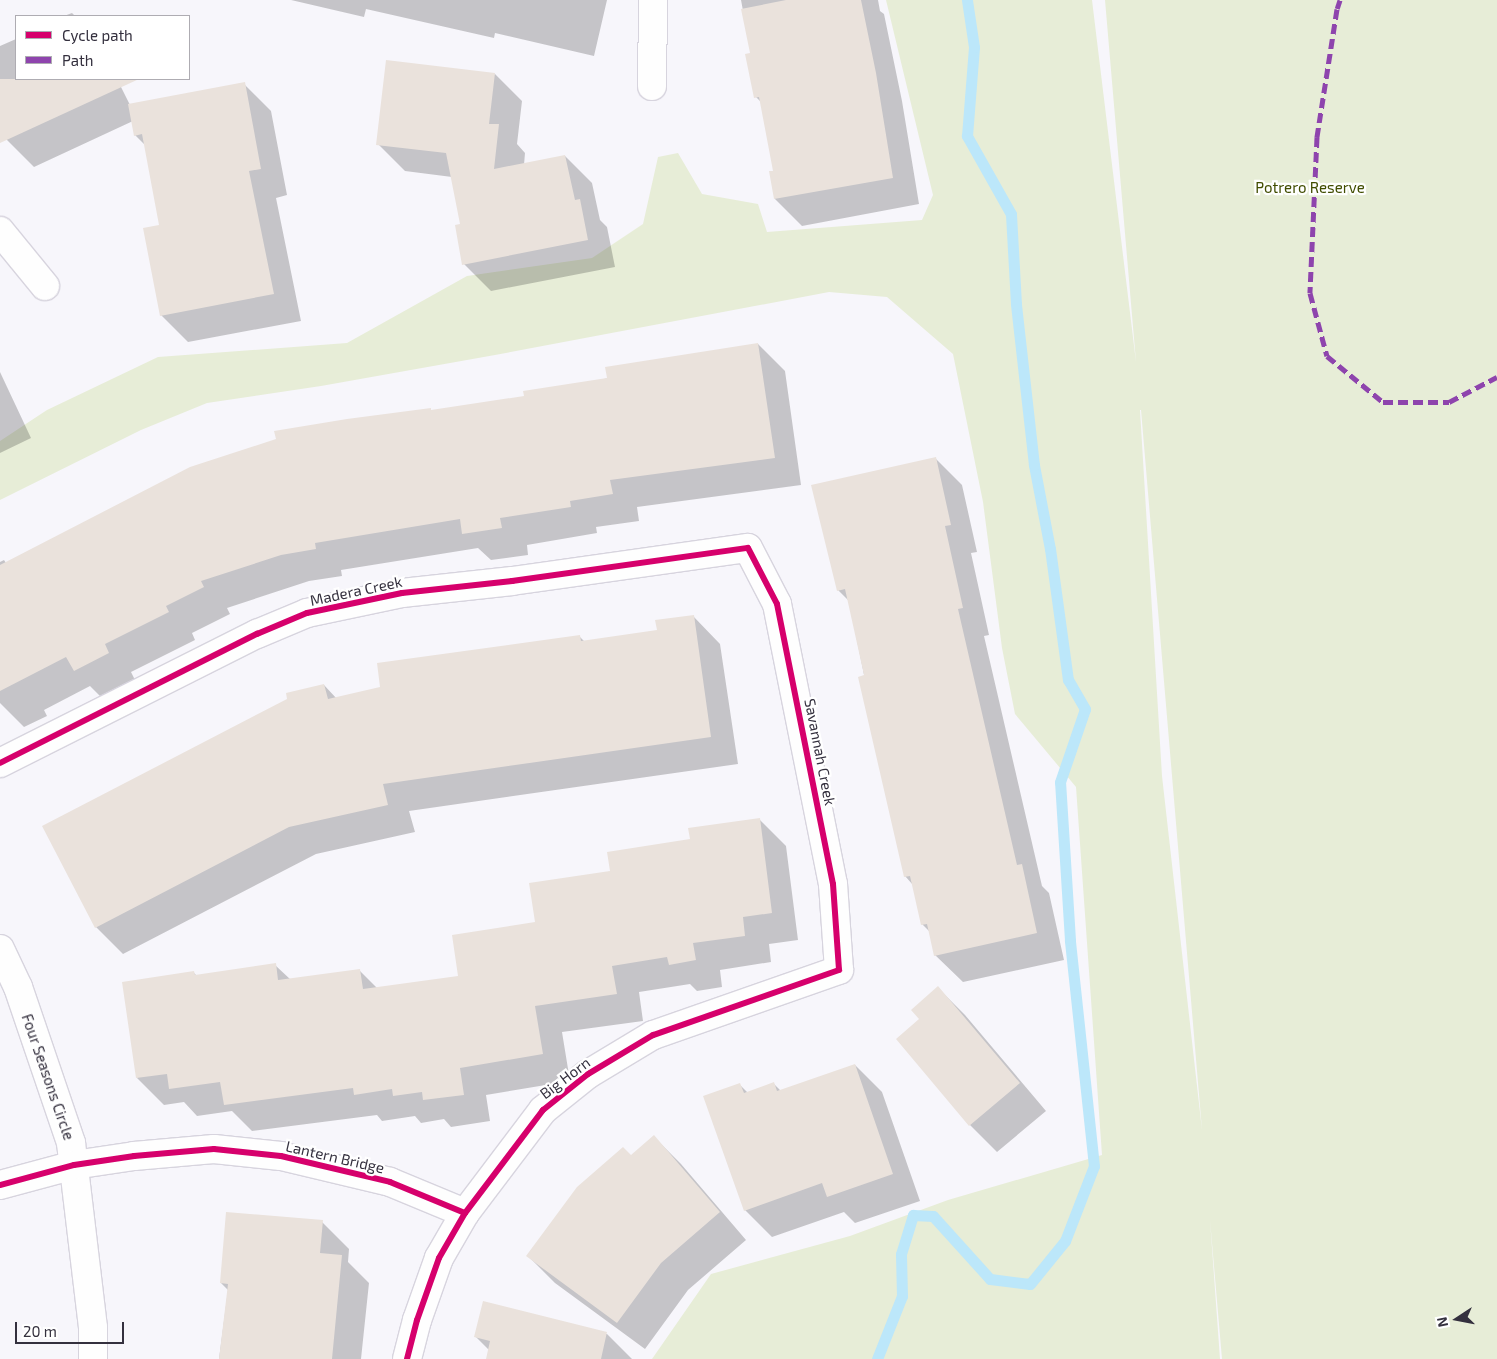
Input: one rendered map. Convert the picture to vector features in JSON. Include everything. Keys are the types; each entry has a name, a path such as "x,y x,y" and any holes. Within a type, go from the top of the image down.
{"street":[{"path":"652,86 653,0"},
{"path":"0,231 45,286"},
{"name":"Madera Creek","path":"0,763 257,634 307,613 402,593 512,581 748,548"},
{"name":"Savannah Creek","path":"748,548 777,604 833,884 839,970"},
{"name":"Four Seasons Circle","path":"0,950 18,987 71,1143 93,1328 93,1359"},
{"name":"Big Horn","path":"407,1359 417,1320 439,1258 465,1213 542,1110 588,1074 653,1035 839,970"},
{"name":"Lantern Bridge","path":"0,1185 74,1165 134,1156 214,1149 281,1156 390,1182 465,1213"}],"green space":[{"name":"Potrero Reserve","path":"886,0 1092,0 1136,362 1105,0 1497,0 1497,1359 1222,1359 1210,1220 1220,1359 652,1359 711,1274 850,1236 948,1200 1102,1155 1076,787 1015,714 1002,648 983,502 953,354 887,297 829,292 495,355 321,386 207,403 141,430 0,500 0,441 47,410 158,357 347,343 467,276 592,258 643,224 658,157 678,153 702,194 758,204 767,232 922,220 933,195","holes":["1141,410 1202,1130 1162,776"]}],"building":[{"path":"786,0 861,0 876,73 893,178 774,199 769,171 773,171 759,97 754,98 745,54 750,53 741,9"},
{"path":"386,60 495,73 489,124 499,124 494,169 565,155 575,200 580,199 588,240 462,265 455,225 460,224 446,153 376,145"},
{"path":"0,79 137,80 0,143"},
{"path":"245,82 261,169 249,171 274,294 160,316 143,228 159,225 142,134 134,136 128,104"},
{"path":"758,343 775,458 610,480 613,494 570,501 571,507 500,518 502,528 462,534 460,519 315,543 316,549 281,555 201,581 204,587 166,606 169,612 105,644 109,653 74,671 66,657 0,691 0,565 190,467 276,439 274,431 347,419 431,408 431,410 524,396 523,391 607,378 605,367"},
{"path":"936,457 951,525 945,526 963,608 958,609 1017,865 1022,864 1037,933 934,956 927,924 921,925 910,876 904,877 858,677 864,675 845,589 837,591 811,485"},
{"path":"694,615 711,737 383,784 388,805 289,827 95,928 42,826 287,699 286,693 324,684 328,699 380,687 377,663 580,635 581,641 657,630 655,620"},
{"path":"760,818 772,913 743,917 745,936 693,943 696,960 669,965 667,957 612,966 617,994 535,1006 543,1054 460,1068 464,1095 423,1100 422,1092 393,1096 392,1089 354,1095 353,1088 224,1105 220,1082 169,1089 167,1074 136,1078 122,982 194,971 195,975 276,963 278,980 360,969 363,989 458,976 452,935 535,922 529,883 610,871 607,852 690,839 688,828"},
{"path":"938,986 1020,1083 969,1126 896,1039 919,1019 911,1010"},
{"path":"855,1064 893,1174 827,1197 822,1183 744,1211 703,1096 740,1083 744,1093 774,1082 777,1091"},
{"path":"654,1135 720,1212 661,1263 617,1323 526,1256 577,1187 623,1147 631,1155"},
{"path":"226,1212 323,1220 320,1253 342,1255 332,1359 219,1359 228,1284 220,1283"},
{"path":"483,1301 607,1332 601,1359 486,1359 490,1341 474,1337"}],"waterway":[{"path":"877,1359 902,1296 901,1254 913,1215 933,1216 990,1279 1030,1284 1065,1241 1094,1166 1070,940 1060,782 1085,709 1068,680 1050,549 1034,465 1016,304 1011,214 967,136 974,47 967,0"}],"marked path":[{"path":"1340,0 1317,137 1310,293 1327,356 1383,402 1449,402 1497,377"}],"cycle path":[{"path":"0,763 257,634 307,613 402,593 512,581 748,548 777,604 833,884 839,970 653,1035 588,1074 543,1110 465,1213 439,1258 417,1320 407,1359"},
{"path":"0,1185 74,1165 134,1156 214,1149 281,1156 390,1182 465,1213"}]}
